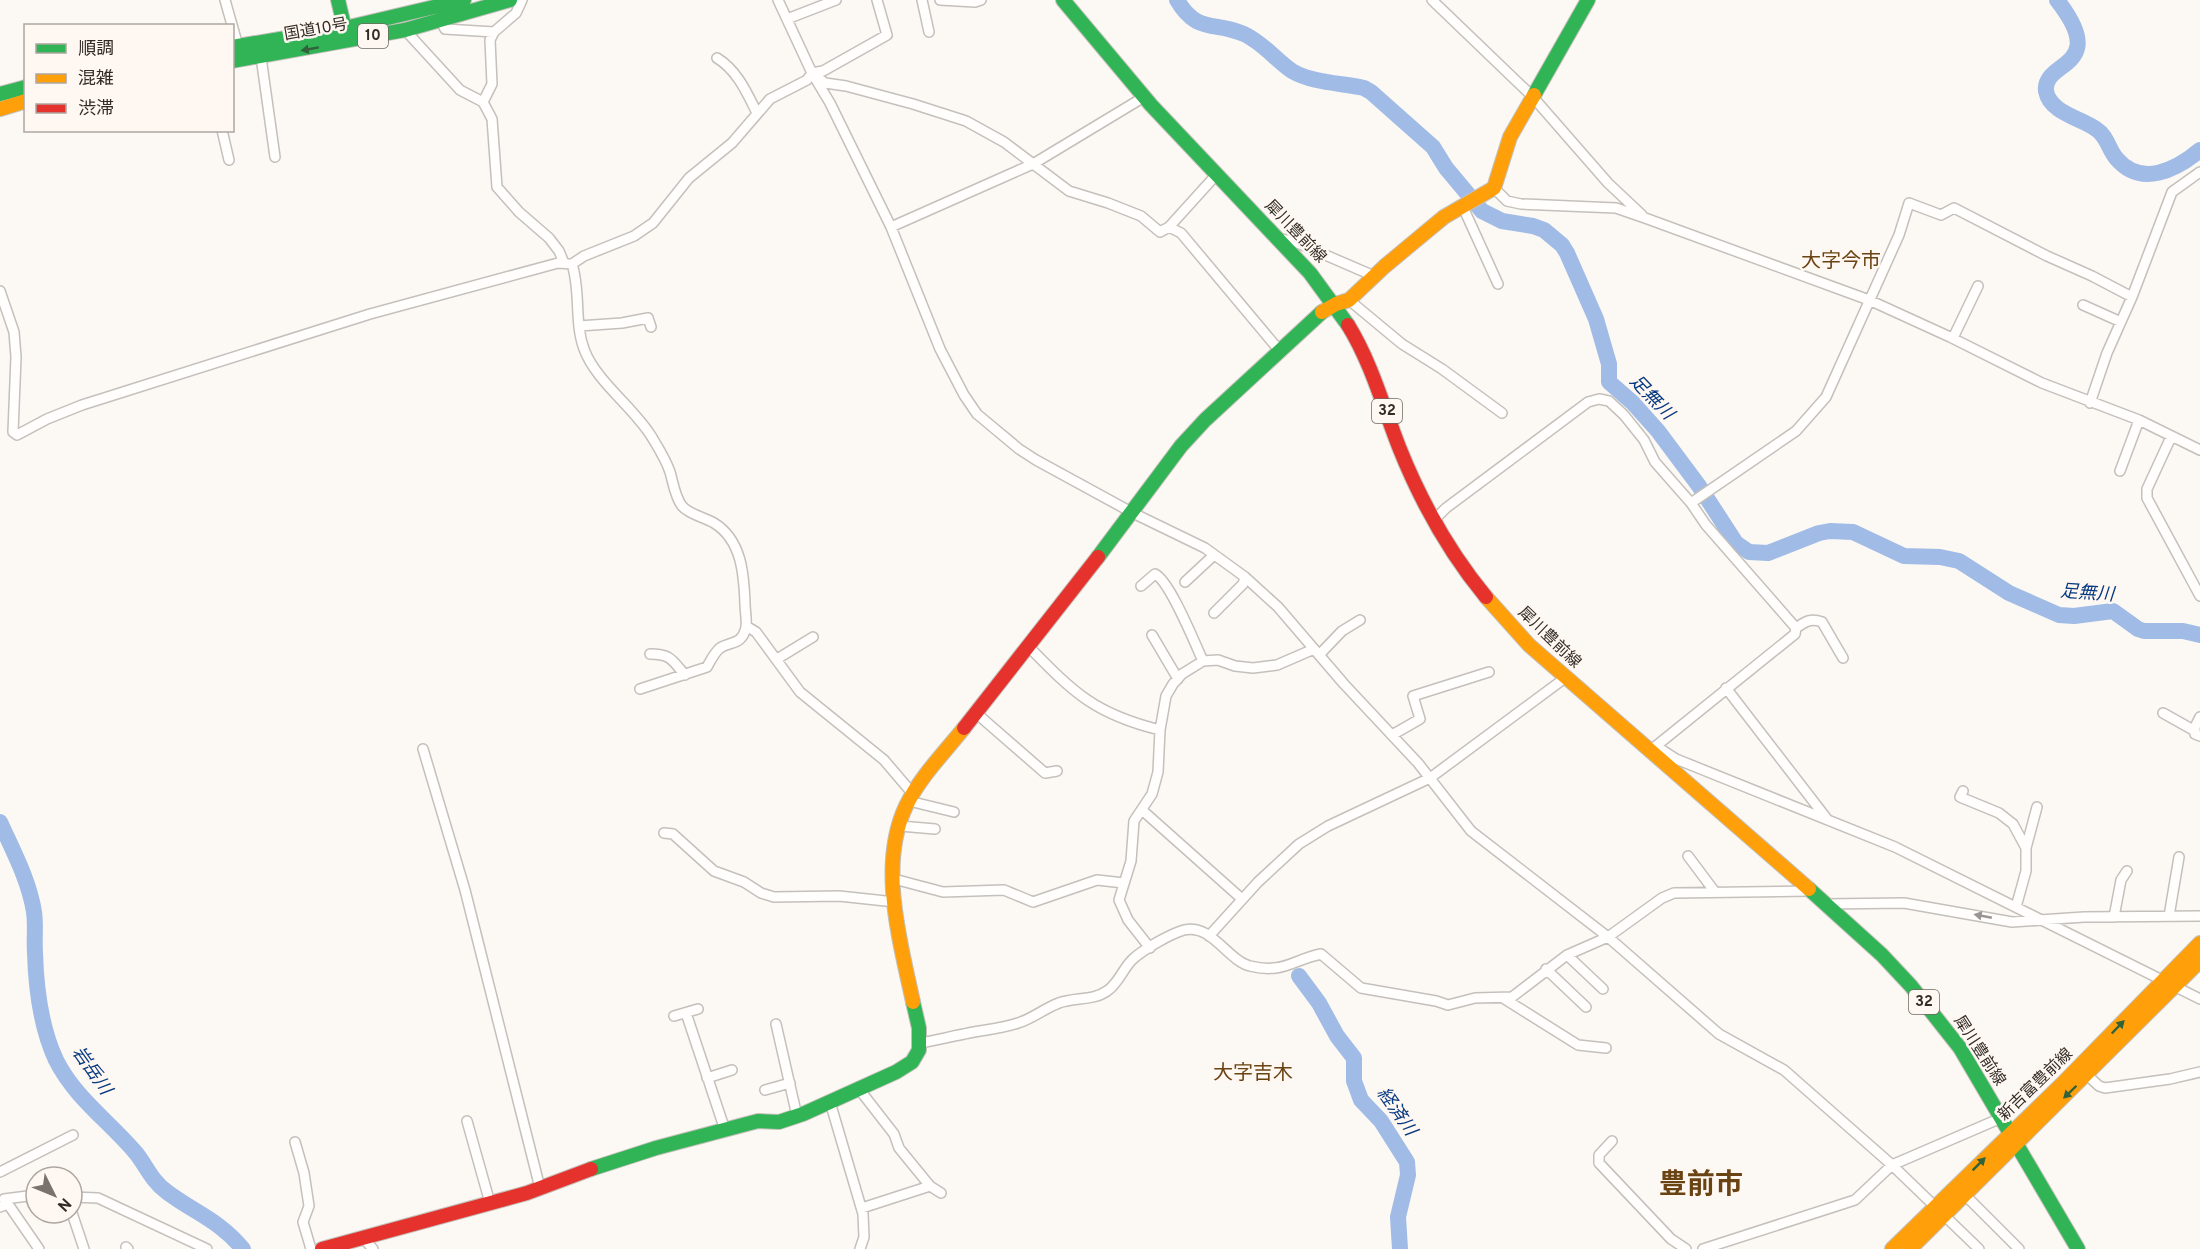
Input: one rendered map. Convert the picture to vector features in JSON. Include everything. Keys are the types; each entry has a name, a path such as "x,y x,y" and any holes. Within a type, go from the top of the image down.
{"main road":[{"path":"338,0 346,34"},
{"name":"国道10号","path":"234,61 261,57 346,34 443,3 464,0"},
{"name":"国道10号","path":"235,46 405,30 510,0"},
{"name":"犀川豊前線","path":"1063,0 1104,52 1144,97 1342,302 1412,476 1444,541 1491,603 1529,645 1565,678 1652,748 1882,955 1918,994 1960,1048 2078,1249"},
{"path":"322,1249 369,1244 656,1148 758,1121 779,1122 859,1089 912,1062 919,1050 919,1028 895,919 894,879 896,841 911,798 1133,513 1181,446 1205,420 1323,310 1342,302 1444,217 1494,188 1510,137 1588,0"},
{"path":"0,94 24,88"},
{"path":"0,110 24,102"},
{"name":"新吉富豊前線","path":"2014,1138 2087,1075 2168,984 2200,942"},
{"name":"新吉富豊前線","path":"1892,1249 1961,1191 2014,1138 2063,1083 2168,984 2200,961"},
{"name":"新吉富豊前線","path":"1911,1249 1940,1211"}],"street":[{"path":"225,0 230,24"},
{"path":"483,102 492,84 490,40 494,32 516,13 522,0"},
{"path":"778,0 812,73 830,103 891,227 940,349 971,407 987,423 1027,454 1133,513 1204,548 1245,577 1278,607 1392,735 1430,778 1471,831 1608,937 1719,1034 1784,1070 1892,1165 1979,1249"},
{"path":"787,19 836,0"},
{"path":"0,291 14,332 16,357 13,432 17,435 47,419 82,405 348,321 558,263 568,264 634,236 653,224 689,178 732,143 770,99 807,80 812,73 823,71 887,35 878,0"},
{"path":"922,0 929,32"},
{"path":"940,0 975,2 981,0"},
{"path":"1432,0 1532,96 1608,183 1645,218"},
{"path":"443,3 441,21 445,28 494,32"},
{"path":"405,30 460,90 483,102 492,118 497,187 511,204 549,238 577,279 579,326 584,350 593,365 652,437 669,468 683,507 714,523 727,534 737,550 742,566 746,626 740,639 733,644 722,646 715,652 707,667 640,689"},
{"path":"261,57 275,158"},
{"path":"717,58 724,62 745,88 757,113"},
{"path":"812,73 825,83 846,86 913,104 966,121 1004,142 1069,191 1141,216 1161,232 1169,227 1216,174"},
{"path":"891,227 1033,164 1144,97"},
{"path":"222,132 229,160"},
{"path":"2090,403 2172,192 2200,172"},
{"path":"1494,188 1507,201 1521,204 1616,208 1869,300 1953,338 2042,383 2139,420 2200,450"},
{"path":"1691,503 1796,431 1826,397 1899,235 1909,203 1941,215 1954,208 2132,297"},
{"path":"1462,205 1498,284"},
{"path":"1169,227 1181,233 1279,350"},
{"path":"1280,239 1293,241 1374,276"},
{"path":"1953,338 1978,286"},
{"path":"1342,302 1442,369 1502,413"},
{"path":"2083,305 2121,322"},
{"path":"579,326 622,323 648,318 651,327"},
{"path":"1434,520 1446,508 1583,405 1599,399 1613,403 1644,440 1655,462 1691,503 1706,525 1797,628"},
{"path":"2120,471 2139,420"},
{"path":"2171,437 2147,489 2147,498 2200,596"},
{"path":"1185,582 1214,555"},
{"path":"1141,585 1155,574 1161,577 1174,597 1203,661"},
{"path":"1214,613 1243,584 1245,577"},
{"path":"1843,658 1822,622 1815,619 1807,620 1797,628 1794,634 1652,748 1895,847 2200,999"},
{"path":"1150,948 1121,909 1119,900 1131,861 1134,821 1152,794 1158,772 1160,730 1166,696 1178,679 1203,661 1218,660 1235,666 1252,668 1277,665 1317,652 1342,631 1360,620"},
{"path":"746,626 756,632 800,692 884,760 911,798 954,812"},
{"path":"1152,635 1178,679"},
{"path":"777,659 813,637"},
{"path":"1029,647 1067,686 1093,705 1121,719 1160,730"},
{"path":"650,654 669,656 685,675"},
{"path":"1392,735 1420,719 1413,696 1489,672"},
{"path":"1209,936 1242,899 1299,844 1328,826 1430,778 1565,678"},
{"path":"1726,688 1827,819"},
{"path":"976,713 1045,773 1057,771"},
{"path":"2163,713 2198,734 2200,717"},
{"path":"423,749 465,890 540,1188"},
{"path":"1963,791 1960,797 1999,813 2013,824 2026,848"},
{"path":"2016,908 2026,871 2026,848 2037,807"},
{"path":"1142,810 1242,899"},
{"path":"900,826 935,829"},
{"path":"664,833 674,834 714,871 744,882 761,893 774,897 839,896 895,902"},
{"path":"1688,856 1715,892"},
{"path":"2169,916 2179,857"},
{"path":"2114,917 2121,880 2127,871"},
{"path":"894,879 943,892 1004,890 1033,902 1097,880 1124,883"},
{"path":"919,1043 1019,1023 1060,1002 1086,999 1107,992 1132,960 1168,937 1187,929 1206,933 1233,957 1247,965 1267,969 1288,966 1310,956 1321,954 1361,988 1448,1005 1475,998 1512,997 1567,955 1608,937 1662,898 1674,893 1810,891"},
{"path":"1826,904 1904,903 2012,922 2200,916"},
{"path":"1567,955 1603,990"},
{"path":"1546,969 1586,1007"},
{"path":"1503,998 1578,1045 1606,1048"},
{"path":"674,1016 698,1009"},
{"path":"686,1013 725,1130"},
{"path":"776,1024 797,1116"},
{"path":"708,1078 732,1070"},
{"path":"2087,1075 2099,1086 2105,1088 2170,1079 2200,1072"},
{"path":"765,1090 790,1083"},
{"path":"859,1089 894,1134 899,1148 930,1186 941,1193"},
{"path":"830,1102 861,1208 864,1237 861,1249"},
{"path":"1706,1249 1855,1200 1892,1165 2001,1118"},
{"path":"467,1121 490,1203"},
{"path":"0,1172 73,1135"},
{"path":"296,1142 309,1206 303,1222 311,1249"},
{"path":"1612,1142 1599,1155 1599,1163 1671,1239 1686,1249"},
{"path":"861,1208 930,1186"},
{"path":"1961,1191 2019,1249"},
{"path":"24,1197 3,1201 39,1249"},
{"path":"84,1197 98,1198 207,1249"},
{"path":"76,1225 84,1249"}],"waterway":[{"name":"足無川","path":"1177,0 1192,18 1207,25 1233,30 1251,37 1286,67 1300,75 1364,88 1371,92 1433,147 1446,168 1482,211 1502,221 1544,230 1562,245 1596,319 1609,364 1609,382 1633,403 1658,431 1699,486 1736,543 1749,552 1768,553 1819,533 1853,532 1904,556 1940,557 1959,561 2009,593 2059,615 2074,616 2113,611 2144,631 2183,631 2200,635"},
{"path":"2057,0 2072,22 2078,39 2076,51 2070,60 2048,81 2046,91 2053,105 2100,132 2116,158 2136,172 2158,173 2180,164 2200,150"},
{"name":"岩岳川","path":"0,822 20,866 32,900 35,917 38,993 43,1021 56,1060 73,1086 126,1141 153,1178 177,1199 225,1231 243,1249"},
{"name":"経済川","path":"1299,976 1319,1003 1337,1036 1354,1058 1354,1081 1361,1100 1381,1121 1407,1162 1408,1175 1398,1217 1400,1249"}],"traffic: fast":[{"path":"338,0 347,38"},
{"path":"234,47 345,28 464,0"},
{"path":"234,61 405,30 510,0"},
{"path":"1063,0 1151,105 1310,273 1348,325"},
{"path":"1534,95 1588,0"},
{"path":"0,94 24,88"},
{"path":"1098,557 1181,446 1205,420 1322,312"},
{"path":"1809,889 1882,955 1911,986 1960,1048 2078,1249"},
{"path":"591,1169 656,1148 758,1121 779,1122 803,1114 896,1072 912,1062 919,1050 919,1028 913,1002"}],"traffic: slow":[{"path":"1322,312 1349,300 1385,266 1444,217 1494,188 1510,137 1534,95"},
{"path":"0,109 24,102"},
{"path":"1486,597 1529,645 1809,889"},
{"path":"913,1002 894,903 893,853 906,806 918,785 964,728"},
{"path":"1892,1249 2063,1083 2200,943"},
{"path":"1910,1249 2200,961"}],"traffic: jam":[{"path":"1348,325 1370,369 1399,447 1426,507 1459,562 1486,597"},
{"path":"964,728 1098,557"},
{"path":"322,1249 527,1193 591,1169"}],"district":[{"name":"大字今市","path":"1841,262"},
{"name":"大字吉木","path":"1253,1074"},
{"name":"豊前市","path":"1701,1186"}]}
